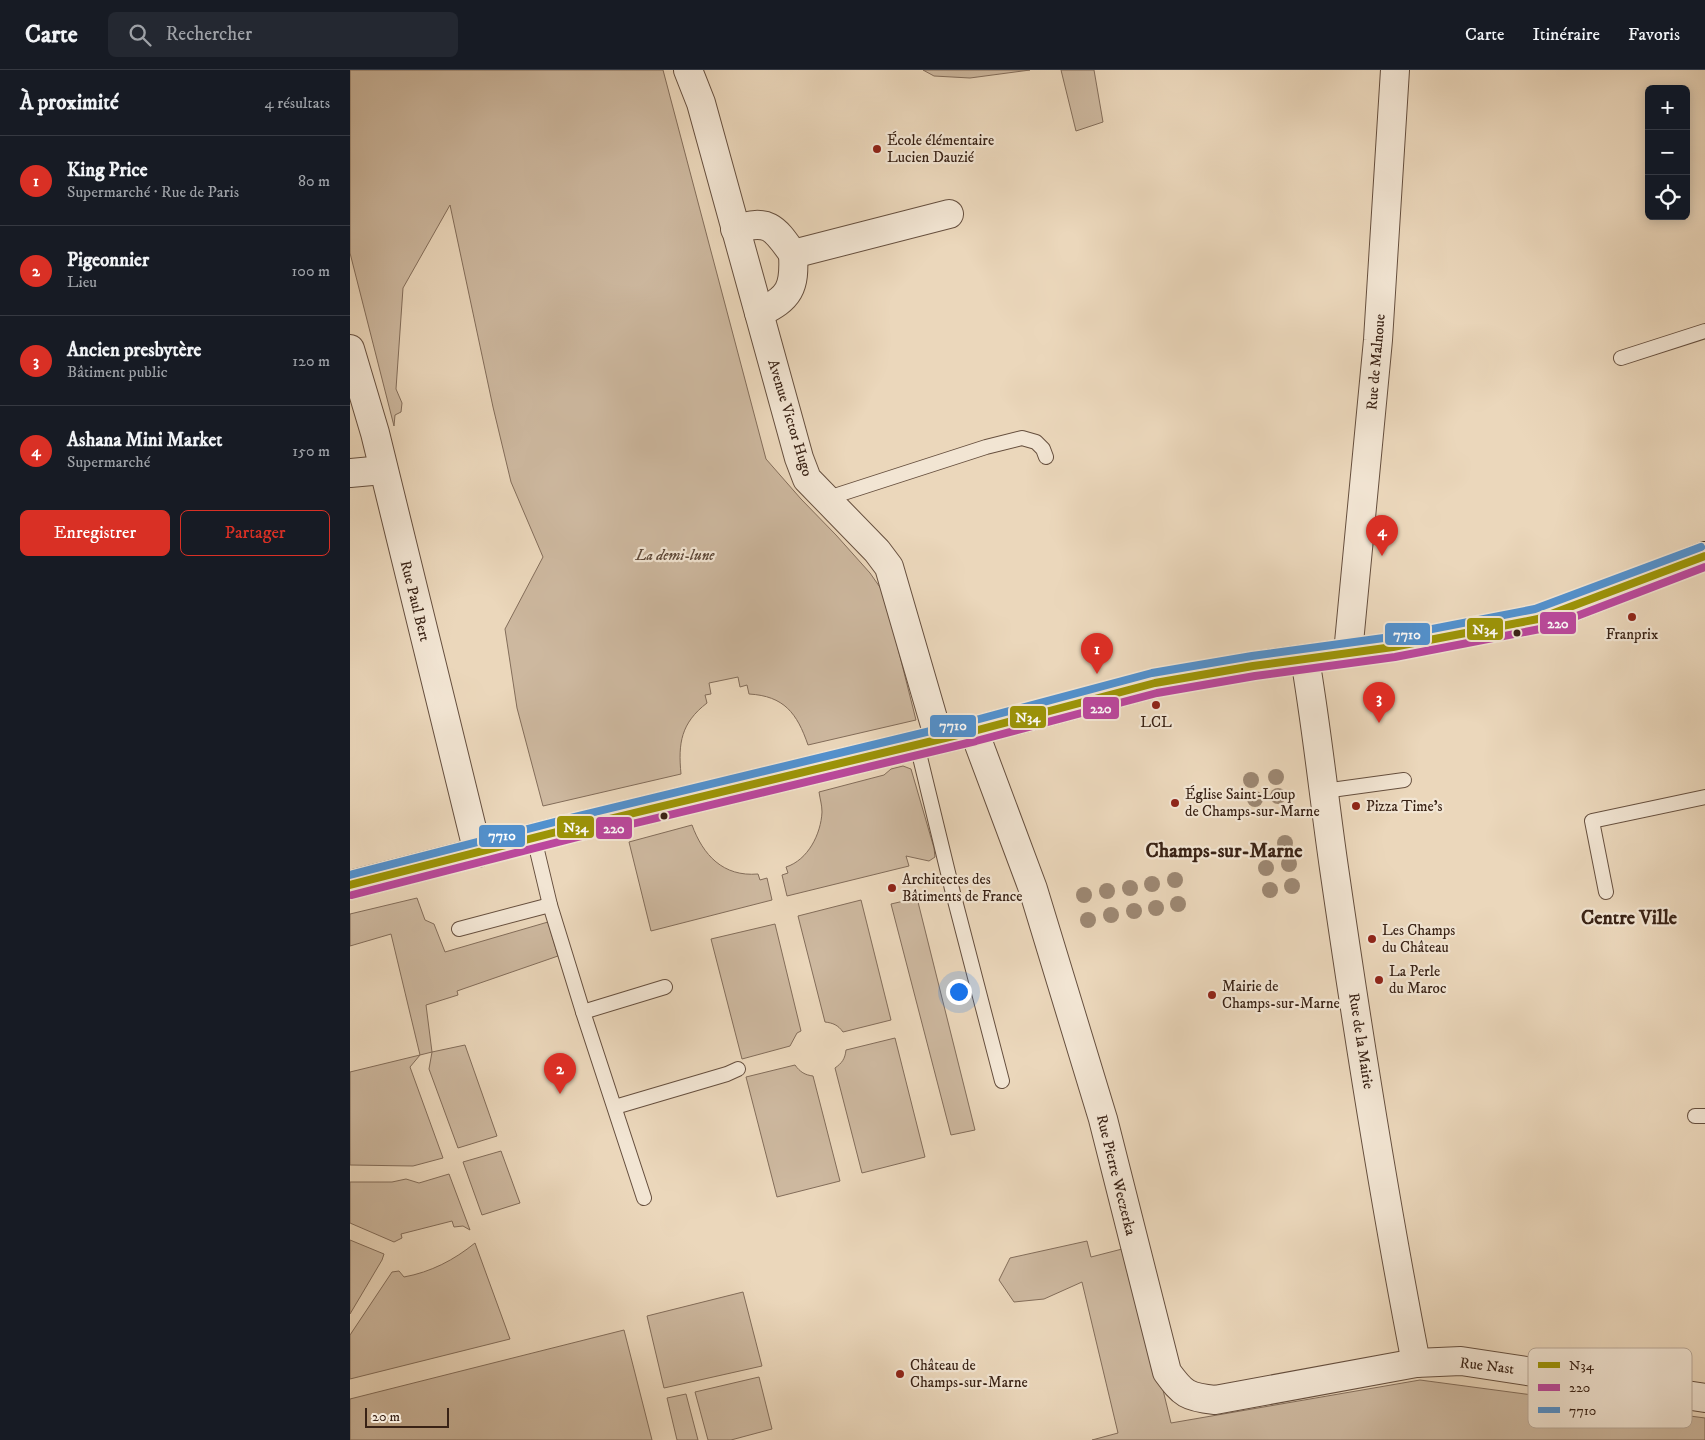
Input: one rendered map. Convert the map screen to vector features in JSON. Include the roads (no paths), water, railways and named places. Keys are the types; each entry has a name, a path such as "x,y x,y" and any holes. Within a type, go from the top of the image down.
{"street":[{"name":"Avenue Victor Hugo","path":"688,70 701,103 802,465 807,479 877,551 889,567 928,742"},
{"name":"Rue de Malnoue","path":"1348,653 1378,340 1395,70"},
{"path":"793,254 949,214"},
{"path":"735,229 750,224 771,227 782,238 793,254 794,275 788,292 778,304 760,314"},
{"name":"Rue Paul Bert","path":"350,349 375,433 478,853"},
{"path":"350,473 383,470"},
{"path":"350,885 534,838 974,731 1155,683 1253,666 1393,647 1538,619 1705,556"},
{"name":"Rue de la Mairie","path":"1305,659 1334,868 1380,1172 1416,1363"},
{"name":"Rue Pierre Weczerka","path":"974,731 1034,889 1100,1110 1167,1372 1180,1389 1196,1398 1215,1400 1416,1363"},
{"name":"Rue Nast","path":"1416,1363 1461,1362 1528,1372"},
{"name":"Rue Nast","path":"1692,1396 1705,1398"}],"lane":[{"path":"1621,358 1705,331"},
{"path":"826,499 1022,438 1036,442 1043,449 1046,457"},
{"path":"928,742 954,897 1002,1081"},
{"path":"1324,791 1404,780"},
{"path":"1606,892 1592,821 1705,797"},
{"path":"534,838 550,905 644,1198"},
{"path":"459,929 550,905"},
{"path":"583,1012 665,987"},
{"path":"615,1107 727,1074 738,1069"}],"place":[{"name":"École élémentaire Lucien Dauzié","path":"877,149"},
{"name":"Ashana Mini Market","path":"1382,556"},
{"name":"Franprix","path":"1632,617"},
{"name":"King Price","path":"1097,674"},
{"name":"LCL","path":"1156,705"},
{"name":"Ancien presbytère","path":"1379,723"},
{"name":"Église Saint-Loup de Champs-sur-Marne","path":"1175,803"},
{"name":"Pizza Time's","path":"1356,806"},
{"name":"Architectes des Bâtiments de France","path":"892,888"},
{"name":"Les Champs du Château","path":"1372,939"},
{"name":"La Perle du Maroc","path":"1379,980"},
{"name":"Mairie de Champs-sur-Marne","path":"1212,995"},
{"name":"Pigeonnier","path":"560,1094"},
{"name":"Château de Champs-sur-Marne","path":"900,1374"}],"district":[{"name":"Champs-sur-Marne","path":"1224,851"},
{"name":"Centre Ville","path":"1629,918"}],"park label":[{"name":"La demi-lune","path":"675,555"}]}
